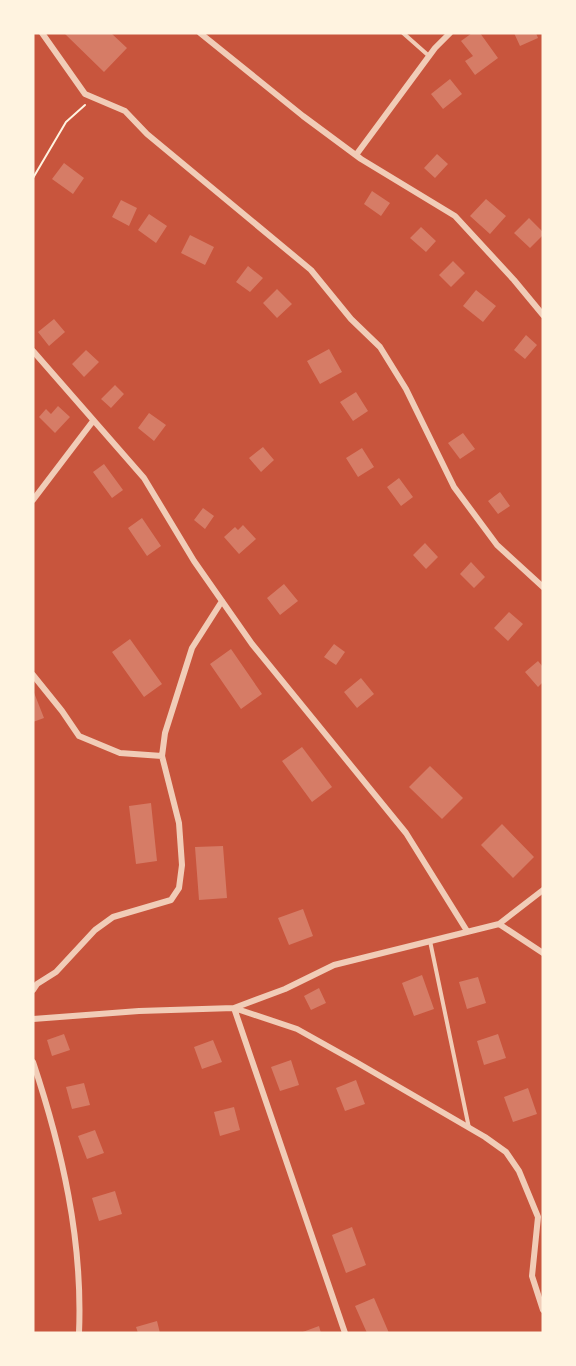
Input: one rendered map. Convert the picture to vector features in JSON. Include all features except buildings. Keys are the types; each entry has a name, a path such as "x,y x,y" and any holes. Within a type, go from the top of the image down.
{"street":[{"path":"42,33 85,94 125,111 147,134 311,270 351,319 380,347 406,389 461,497 497,545 543,586"},
{"path":"200,33 303,116 356,155 455,216 543,315"},
{"path":"356,155 429,56 450,33"},
{"path":"33,351 144,478 194,561 252,644 406,833 467,931"},
{"path":"33,500 93,421"},
{"path":"33,990 37,984 56,972 95,930 113,917 171,900 179,888 182,865 179,824 162,756 165,733 192,648 222,601"},
{"path":"33,675 79,736 120,753 162,756"},
{"path":"33,1019 139,1011 234,1008 285,989 334,966 499,924 543,890"},
{"path":"499,924 543,953"},
{"path":"234,1008 297,1029 469,1128 506,1152 519,1171 540,1218 532,1276 543,1310"},
{"path":"234,1008 345,1333"},
{"path":"33,1062 51,1115 72,1205 81,1307 79,1333"}],"lane":[{"path":"403,33 429,56"},
{"path":"430,941 469,1128"}],"path":[{"path":"33,178 66,122 82,106 99,100"}]}
